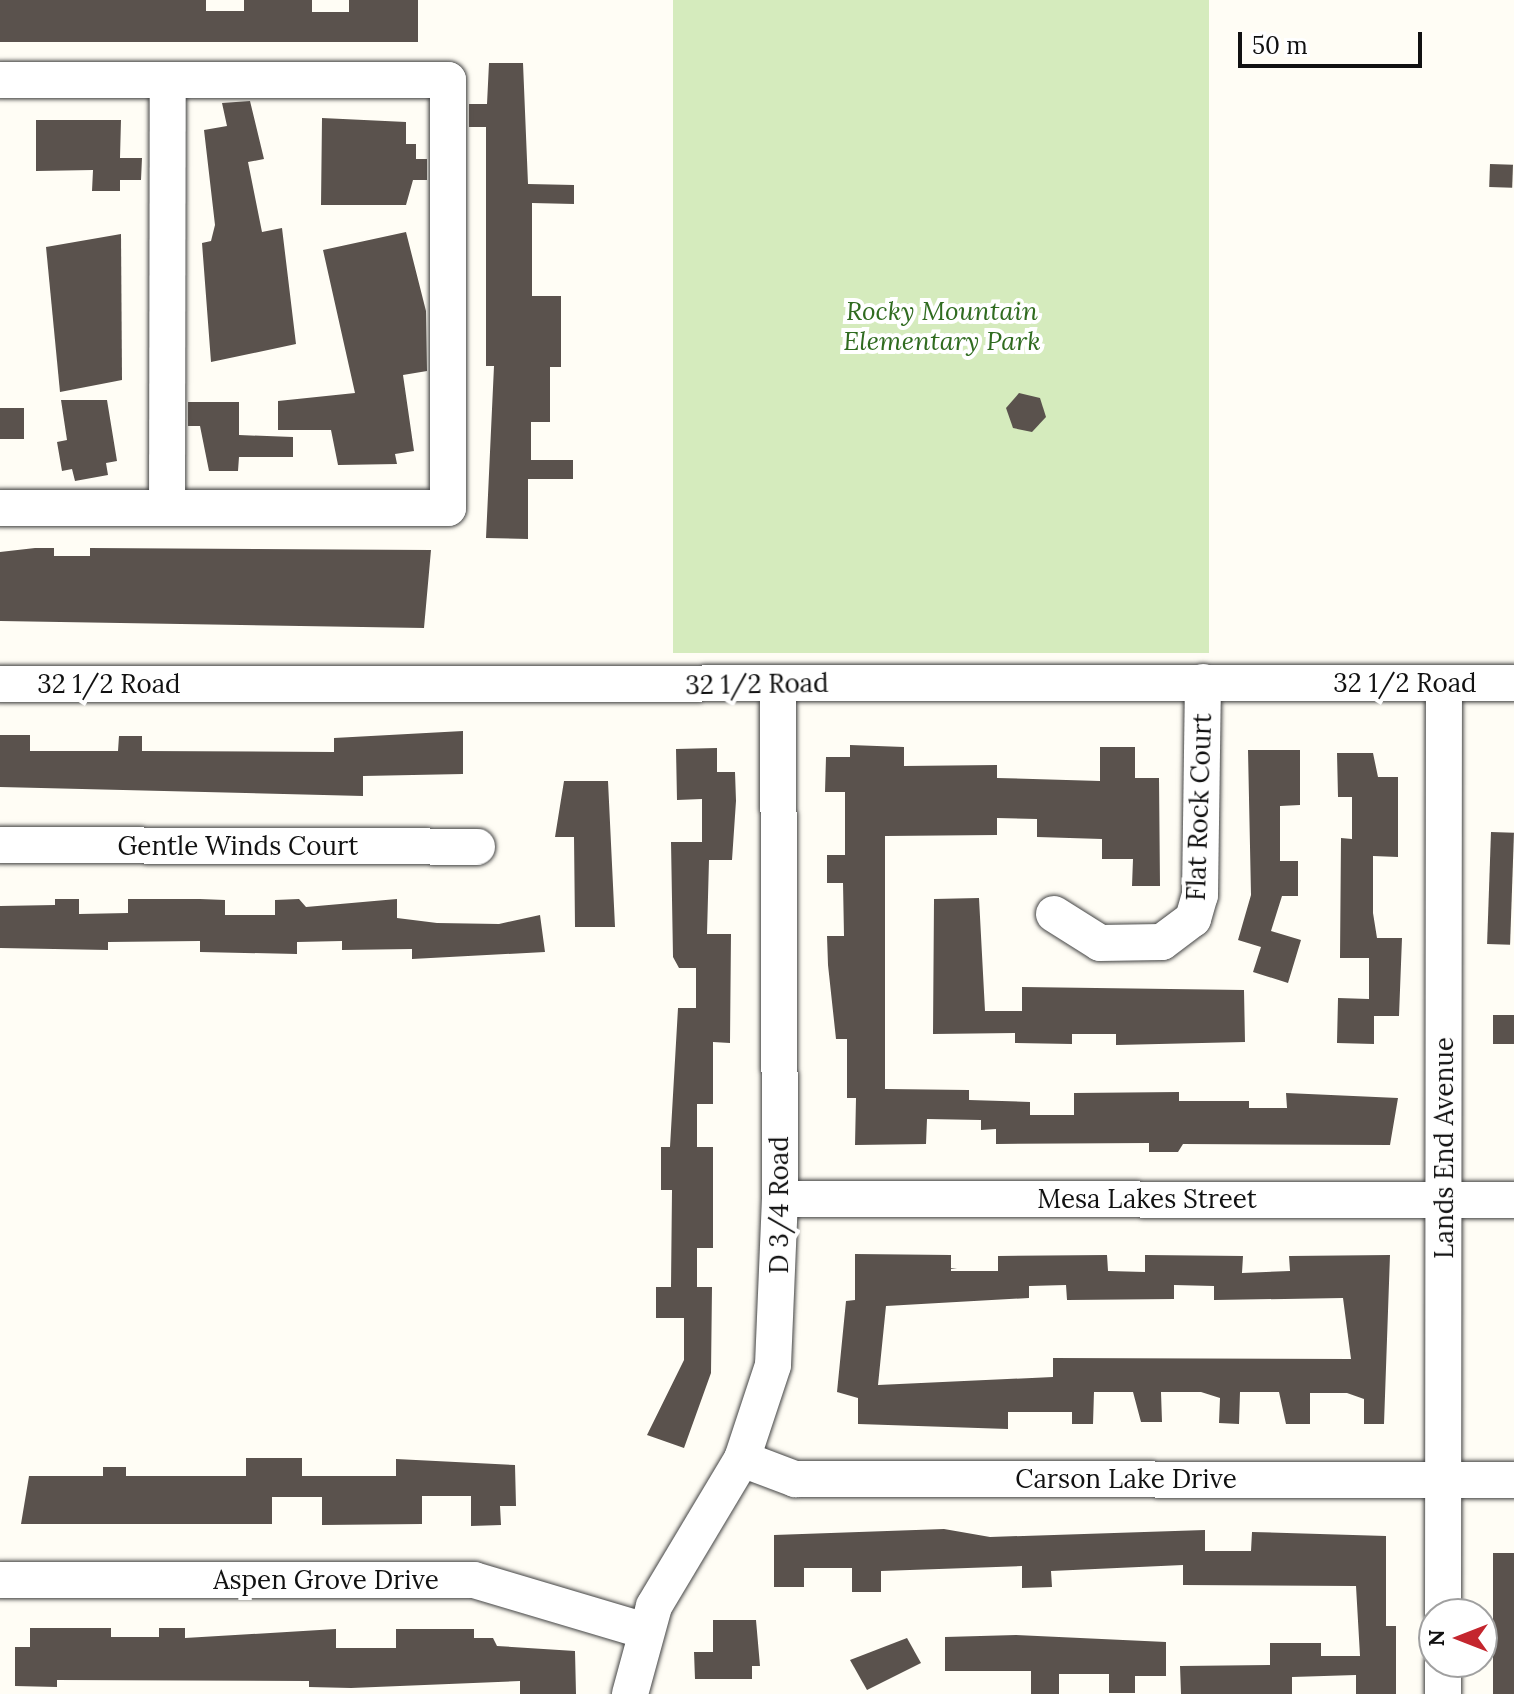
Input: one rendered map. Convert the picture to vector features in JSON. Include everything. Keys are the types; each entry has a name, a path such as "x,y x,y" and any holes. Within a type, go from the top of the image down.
{"street":[{"path":"0,80 448,80 448,508 0,508"},
{"path":"167,508 168,80"},
{"name":"Flat Rock Court","path":"1054,914 1100,943 1162,942 1193,919 1200,895 1203,682"},
{"name":"D 3/4 Road","path":"630,1694 645,1631 672,1570 742,1459 773,1365 780,1199 778,683"},
{"name":"Lands End Avenue","path":"1443,1598 1444,683"},
{"name":"32 1/2 Road","path":"0,684 1514,683"},
{"name":"Gentle Winds Court","path":"0,845 477,847"},
{"name":"Mesa Lakes Street","path":"780,1199 1514,1200"},
{"name":"Carson Lake Drive","path":"742,1459 795,1479 1514,1480"},
{"name":"Aspen Grove Drive","path":"0,1580 474,1580 645,1631"}],"green space":[{"name":"Rocky Mountain Elementary Park","path":"673,0 1209,0 1209,653 673,653"}],"building":[{"path":"0,0 206,0 206,11 244,11 244,0 312,0 312,12 349,12 349,0 418,0 418,42 0,42"},
{"path":"489,63 523,63 528,184 574,185 574,204 532,203 532,296 561,296 561,367 550,367 550,422 531,422 531,460 573,460 573,479 528,479 528,539 486,538 494,366 486,366 486,127 469,127 469,104 487,104"},
{"path":"250,101 264,159 248,162 262,232 282,228 296,344 211,362 202,243 211,241 215,225 204,130 227,126 222,103"},
{"path":"322,118 406,122 406,144 416,144 416,159 427,159 427,180 413,180 406,205 321,205"},
{"path":"36,120 121,120 120,158 142,158 141,180 120,180 120,191 92,191 93,170 36,171"},
{"path":"1490,164 1513,165 1512,188 1489,187"},
{"path":"406,232 426,311 427,371 403,375 414,451 395,454 397,464 338,465 331,430 278,430 278,401 355,393 323,250"},
{"path":"121,234 122,380 60,392 46,247"},
{"path":"1019,393 1040,398 1046,417 1032,432 1013,428 1006,408"},
{"path":"61,400 107,400 117,461 106,463 108,475 75,481 72,469 62,471 57,442 67,440"},
{"path":"188,402 239,402 239,435 293,437 293,457 239,457 238,471 209,471 200,426 188,426"},
{"path":"0,408 24,408 24,439 0,439"},
{"path":"54,548 54,556 90,556 90,548 431,550 424,628 0,621 0,552"},
{"path":"463,731 463,774 363,776 363,796 0,787 0,735 30,735 30,751 118,751 119,736 142,736 142,751 334,752 334,738"},
{"path":"850,745 904,747 904,766 997,765 997,778 1100,781 1100,747 1135,747 1135,778 1159,778 1160,886 1132,886 1133,859 1102,859 1102,839 1037,837 1037,819 997,818 997,835 885,836 885,1089 969,1090 969,1100 1030,1102 1030,1115 1074,1115 1074,1093 1179,1092 1179,1101 1249,1101 1249,1108 1287,1108 1286,1093 1398,1098 1390,1145 1183,1144 1178,1152 1149,1152 1149,1143 996,1144 996,1129 981,1130 981,1120 927,1119 926,1144 855,1145 856,1098 847,1098 847,1039 836,1039 827,936 844,936 843,883 827,883 827,855 845,855 845,792 825,792 826,757 850,757"},
{"path":"717,748 717,772 735,772 736,801 732,860 709,860 707,934 731,934 730,1043 713,1042 713,1104 697,1104 697,1147 713,1147 713,1248 697,1248 697,1287 712,1287 711,1373 684,1448 647,1435 684,1360 684,1318 656,1318 656,1287 671,1287 672,1190 661,1190 661,1147 670,1147 678,1008 696,1008 696,968 679,968 673,957 671,842 702,842 702,799 677,800 676,749"},
{"path":"1248,750 1300,750 1300,805 1280,806 1280,861 1298,861 1298,896 1282,896 1271,931 1301,940 1288,983 1253,972 1261,947 1238,940 1251,895"},
{"path":"1337,753 1373,753 1378,777 1398,777 1398,857 1373,856 1373,913 1377,938 1402,938 1399,1016 1374,1016 1374,1044 1337,1043 1338,998 1369,999 1369,958 1340,958 1341,838 1352,839 1352,797 1338,797"},
{"path":"564,781 608,781 615,927 575,927 574,837 555,837"},
{"path":"1491,832 1514,833 1510,945 1487,944"},
{"path":"979,898 985,1011 1022,1011 1022,987 1244,990 1245,1042 1116,1045 1116,1034 1072,1034 1072,1044 1015,1043 1015,1033 933,1034 934,899"},
{"path":"55,899 79,899 79,914 128,913 128,899 200,899 225,900 225,915 275,915 275,900 299,899 306,907 397,899 397,918 437,923 499,924 540,915 545,952 412,959 412,949 342,950 342,941 297,942 297,954 200,952 200,941 108,942 108,950 0,948 0,906 55,905"},
{"path":"1493,1015 1514,1015 1514,1044 1493,1044"},
{"path":"855,1254 951,1255 951,1271 998,1271 998,1256 1107,1255 1108,1271 1145,1272 1145,1255 1243,1256 1242,1273 1290,1271 1289,1256 1390,1255 1384,1424 1364,1424 1364,1399 1347,1393 1310,1393 1310,1424 1286,1424 1279,1392 1240,1392 1239,1424 1219,1423 1220,1398 1201,1392 1161,1392 1162,1422 1141,1422 1133,1392 1094,1392 1093,1424 1072,1424 1072,1412 1008,1412 1008,1429 858,1424 858,1398 837,1392 846,1301 855,1300","holes":["1066,1285 1067,1300 1174,1299 1174,1285 1214,1286 1214,1300 1343,1298 1351,1359 1053,1358 1053,1377 878,1385 886,1306 1029,1298 1029,1286"]},
{"path":"246,1458 302,1458 302,1476 396,1476 396,1459 515,1465 516,1506 500,1506 501,1525 471,1526 471,1496 422,1496 422,1524 322,1525 322,1497 272,1497 272,1524 21,1524 29,1476 103,1476 103,1467 126,1467 126,1476 246,1476"},
{"path":"944,1529 990,1537 1205,1530 1205,1551 1251,1551 1252,1532 1386,1536 1386,1626 1396,1626 1396,1694 1356,1694 1356,1675 1292,1677 1292,1694 1181,1694 1180,1666 1270,1665 1270,1643 1321,1643 1321,1656 1360,1656 1356,1586 1183,1585 1183,1565 1051,1571 1052,1587 1022,1588 1022,1566 881,1571 881,1592 852,1592 852,1568 804,1568 804,1587 774,1587 774,1535"},
{"path":"1493,1553 1514,1553 1514,1694 1493,1694 1493,1678 1498,1678 1498,1598 1493,1598"},
{"path":"713,1620 756,1620 760,1666 752,1666 752,1679 695,1679 694,1652 713,1652"},
{"path":"30,1628 111,1628 111,1637 159,1637 159,1628 185,1628 185,1638 336,1629 336,1648 396,1648 396,1629 474,1629 474,1638 493,1638 497,1646 575,1651 576,1694 520,1694 520,1681 351,1688 309,1687 309,1681 57,1680 57,1687 15,1686 15,1647 30,1647"},
{"path":"1016,1635 1166,1642 1166,1676 1135,1676 1135,1693 1109,1693 1109,1674 1059,1674 1059,1694 1031,1694 1031,1671 945,1671 945,1637"},
{"path":"907,1638 921,1663 867,1690 850,1660"}]}
